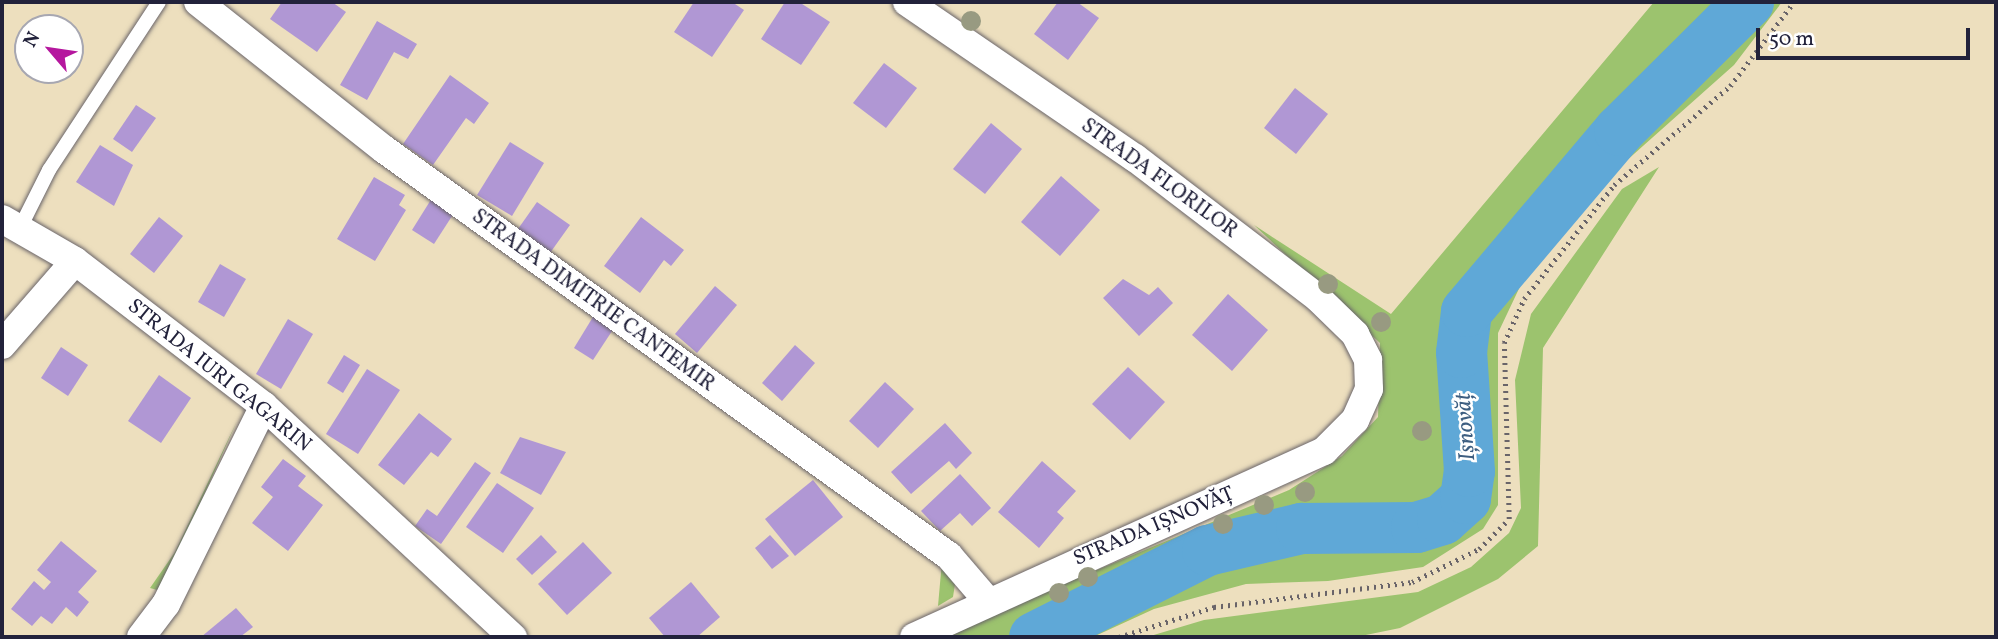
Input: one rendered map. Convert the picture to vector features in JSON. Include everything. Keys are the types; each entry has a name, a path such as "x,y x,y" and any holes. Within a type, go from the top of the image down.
{"street":[{"name":"STRADA DIMITRIE CANTEMIR","path":"198,2 385,150 950,556 986,599"},
{"name":"STRADA FLORILOR","path":"906,2 1135,158 1318,298 1355,334 1368,360 1369,389"},
{"name":"STRADA IURI GAGARIN","path":"11,224 75,261 264,406 513,637"},
{"path":"2,345 75,261"},
{"name":"STRADA IȘNOVĂȚ","path":"915,637 986,599 1324,451 1355,420 1369,389"},
{"path":"141,637 166,604 264,406"}],"lane":[{"path":"11,224 159,2"}],"path":[{"path":"1119,637 1214,607 1412,582 1479,549 1508,519 1504,344 1524,299 1615,185 1730,86 1794,2"}],"green space":[{"path":"1654,2 1782,2 1734,65 1607,178 1525,276 1498,333 1498,505 1483,529 1423,567 1328,581 1246,584 1154,609 1093,637 936,637 1289,490 1342,456 1378,417 1380,343 1254,225 1391,314"},
{"path":"1659,167 1543,348 1538,546 1498,579 1400,628 1356,637 1147,637 1204,620 1418,592 1471,567 1509,533 1521,508 1515,380 1531,314 1622,189"},
{"path":"237,421 161,591 150,588 175,552"},
{"path":"942,561 955,584 953,597 938,606"}],"building":[{"path":"282,2 332,2 346,12 317,52 270,19"},
{"path":"694,2 732,2 744,10 712,57 674,32"},
{"path":"785,2 799,2 830,22 801,65 761,39"},
{"path":"1058,2 1077,2 1099,18 1068,60 1034,34"},
{"path":"377,21 417,44 408,59 394,52 367,100 340,85"},
{"path":"884,63 917,88 886,128 853,103"},
{"path":"450,75 489,103 474,124 466,118 433,165 403,144"},
{"path":"1295,88 1328,114 1296,154 1264,128"},
{"path":"136,105 156,118 132,152 113,139"},
{"path":"991,123 1022,149 985,194 953,169"},
{"path":"510,142 544,163 512,216 477,195"},
{"path":"100,145 133,165 114,206 76,182"},
{"path":"1061,176 1100,210 1060,256 1021,222"},
{"path":"374,177 405,195 399,205 406,210 375,261 337,239"},
{"path":"432,198 454,213 434,244 412,230"},
{"path":"537,202 570,225 550,253 518,229"},
{"path":"159,217 183,236 154,273 130,254"},
{"path":"641,217 684,250 671,266 664,260 640,293 604,266"},
{"path":"220,264 246,279 224,317 198,302"},
{"path":"1123,279 1149,295 1158,287 1173,303 1139,336 1103,298"},
{"path":"715,286 737,305 697,353 675,334"},
{"path":"1228,294 1268,330 1232,371 1192,335"},
{"path":"596,312 616,325 593,360 574,348"},
{"path":"288,319 313,334 281,389 256,374"},
{"path":"795,345 815,363 782,401 762,383"},
{"path":"61,347 88,365 68,396 41,378"},
{"path":"344,355 360,365 343,393 327,383"},
{"path":"1128,367 1165,402 1130,440 1092,404"},
{"path":"367,369 400,390 358,454 326,434"},
{"path":"159,375 191,398 161,443 128,421"},
{"path":"885,382 914,409 878,448 849,421"},
{"path":"419,413 452,439 438,457 431,452 404,485 378,465"},
{"path":"945,423 972,453 956,469 949,461 911,494 891,472"},
{"path":"520,437 566,452 541,495 500,473"},
{"path":"283,459 306,476 298,486 323,505 288,551 252,523 273,497 261,487"},
{"path":"1042,461 1076,491 1057,512 1064,518 1039,548 998,512"},
{"path":"475,462 491,473 441,544 415,526 427,509 437,516"},
{"path":"960,474 991,508 972,526 960,513 940,531 921,511"},
{"path":"813,480 843,517 795,556 765,519"},
{"path":"497,483 534,508 503,553 466,527"},
{"path":"541,535 557,552 532,575 516,559"},
{"path":"770,535 789,556 772,569 755,548"},
{"path":"61,541 97,571 78,592 89,602 77,617 66,607 52,624 41,616 32,626 11,609 34,581 44,590 51,582 37,570"},
{"path":"583,542 612,573 567,615 538,584"},
{"path":"691,582 720,617 697,637 665,637 649,618"},
{"path":"236,608 253,627 240,637 201,637"}],"waterway":[{"name":"Ișnovăț","path":"1034,637 1207,550 1301,528 1416,527 1442,519 1465,498 1469,471 1461,352 1466,311 1619,130 1748,2"}]}
